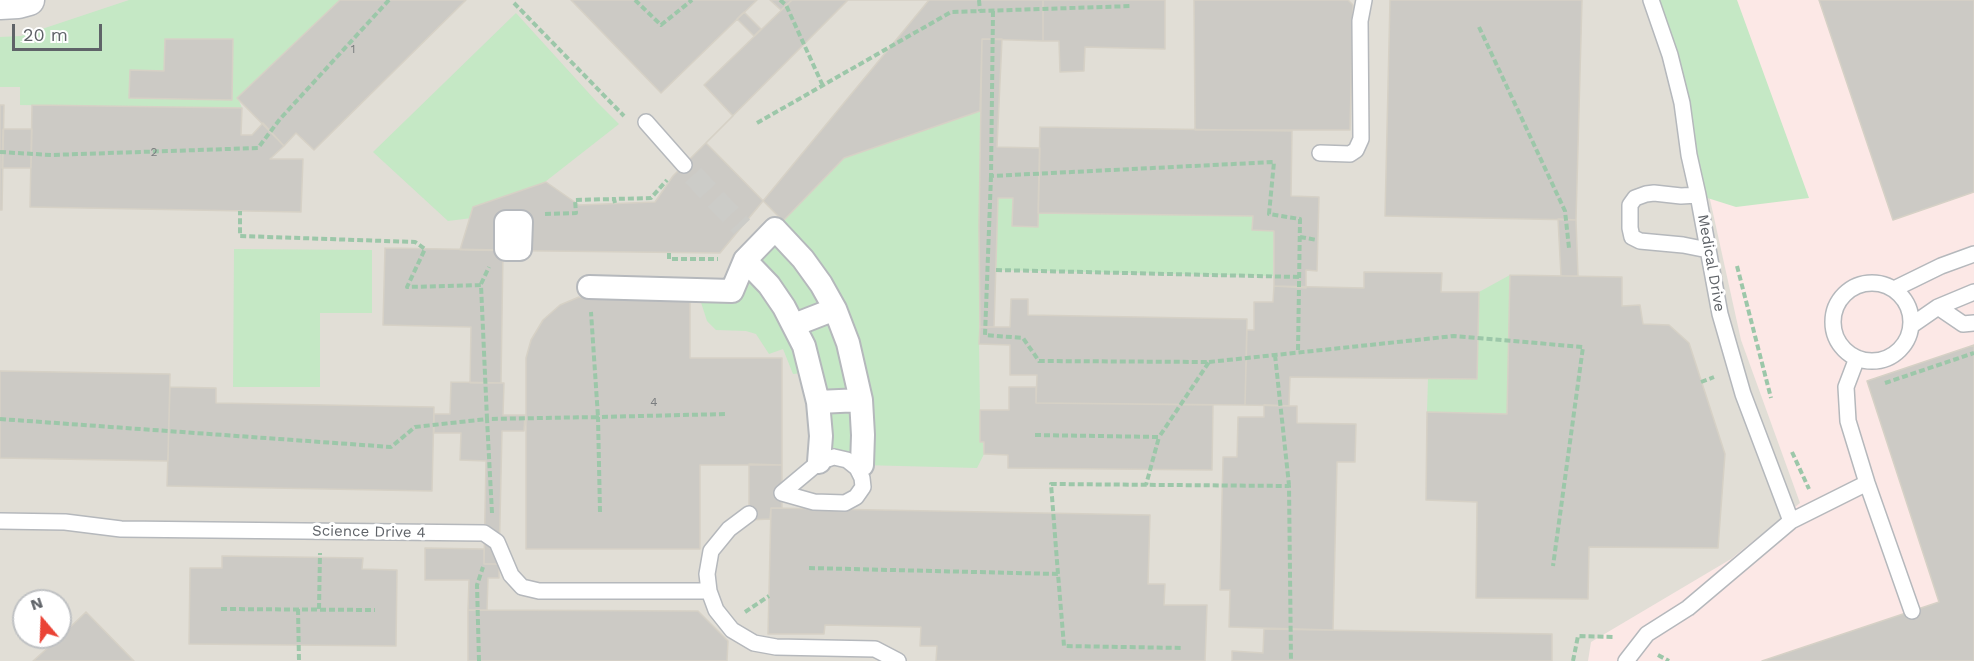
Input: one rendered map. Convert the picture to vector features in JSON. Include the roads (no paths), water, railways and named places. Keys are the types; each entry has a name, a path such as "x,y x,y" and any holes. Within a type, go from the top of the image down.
{"street":[{"path":"0,4 29,0"},
{"path":"589,287 732,291 735,257 775,229 803,259 821,284 835,309 848,344 861,400 862,465"},
{"path":"735,257 769,285 804,346 818,402 826,459"},
{"path":"794,326 835,309"},
{"path":"818,402 861,400"}],"lane":[{"path":"1320,153 1350,154 1356,150 1361,139 1360,21 1364,0"},
{"name":"Medical Drive","path":"1650,0 1670,55 1682,103 1689,155 1720,314 1743,394 1791,520"},
{"path":"646,122 684,165"},
{"path":"1698,195 1646,194 1635,198 1630,206 1630,228 1632,237 1640,241 1708,250"},
{"path":"1894,289 1941,266 1974,254"},
{"path":"1867,283 1881,284 1894,289 1905,299 1911,313 1912,325 1909,337 1902,348 1881,360 1869,361 1857,358 1845,350 1836,338 1833,324 1835,310 1842,297 1853,288 1867,283"},
{"path":"1912,325 1938,308 1974,292"},
{"path":"1938,308 1963,324 1974,323"},
{"path":"1857,358 1846,387 1848,421 1912,611"},
{"path":"826,459 847,460 857,468 862,477 863,487 856,497 845,503 814,502 782,493 826,459"},
{"path":"1626,661 1647,634 1688,608 1791,520 1867,483"},
{"path":"749,514 729,529 711,551 707,574 709,591 716,610 732,630 754,643 776,647 875,649 898,661"},
{"name":"Science Drive 4","path":"0,521 65,522 121,529 484,533 497,542 511,575 516,581 522,586 539,591 709,591"}],"tunnel":[{"path":"693,175 742,227"}]}
